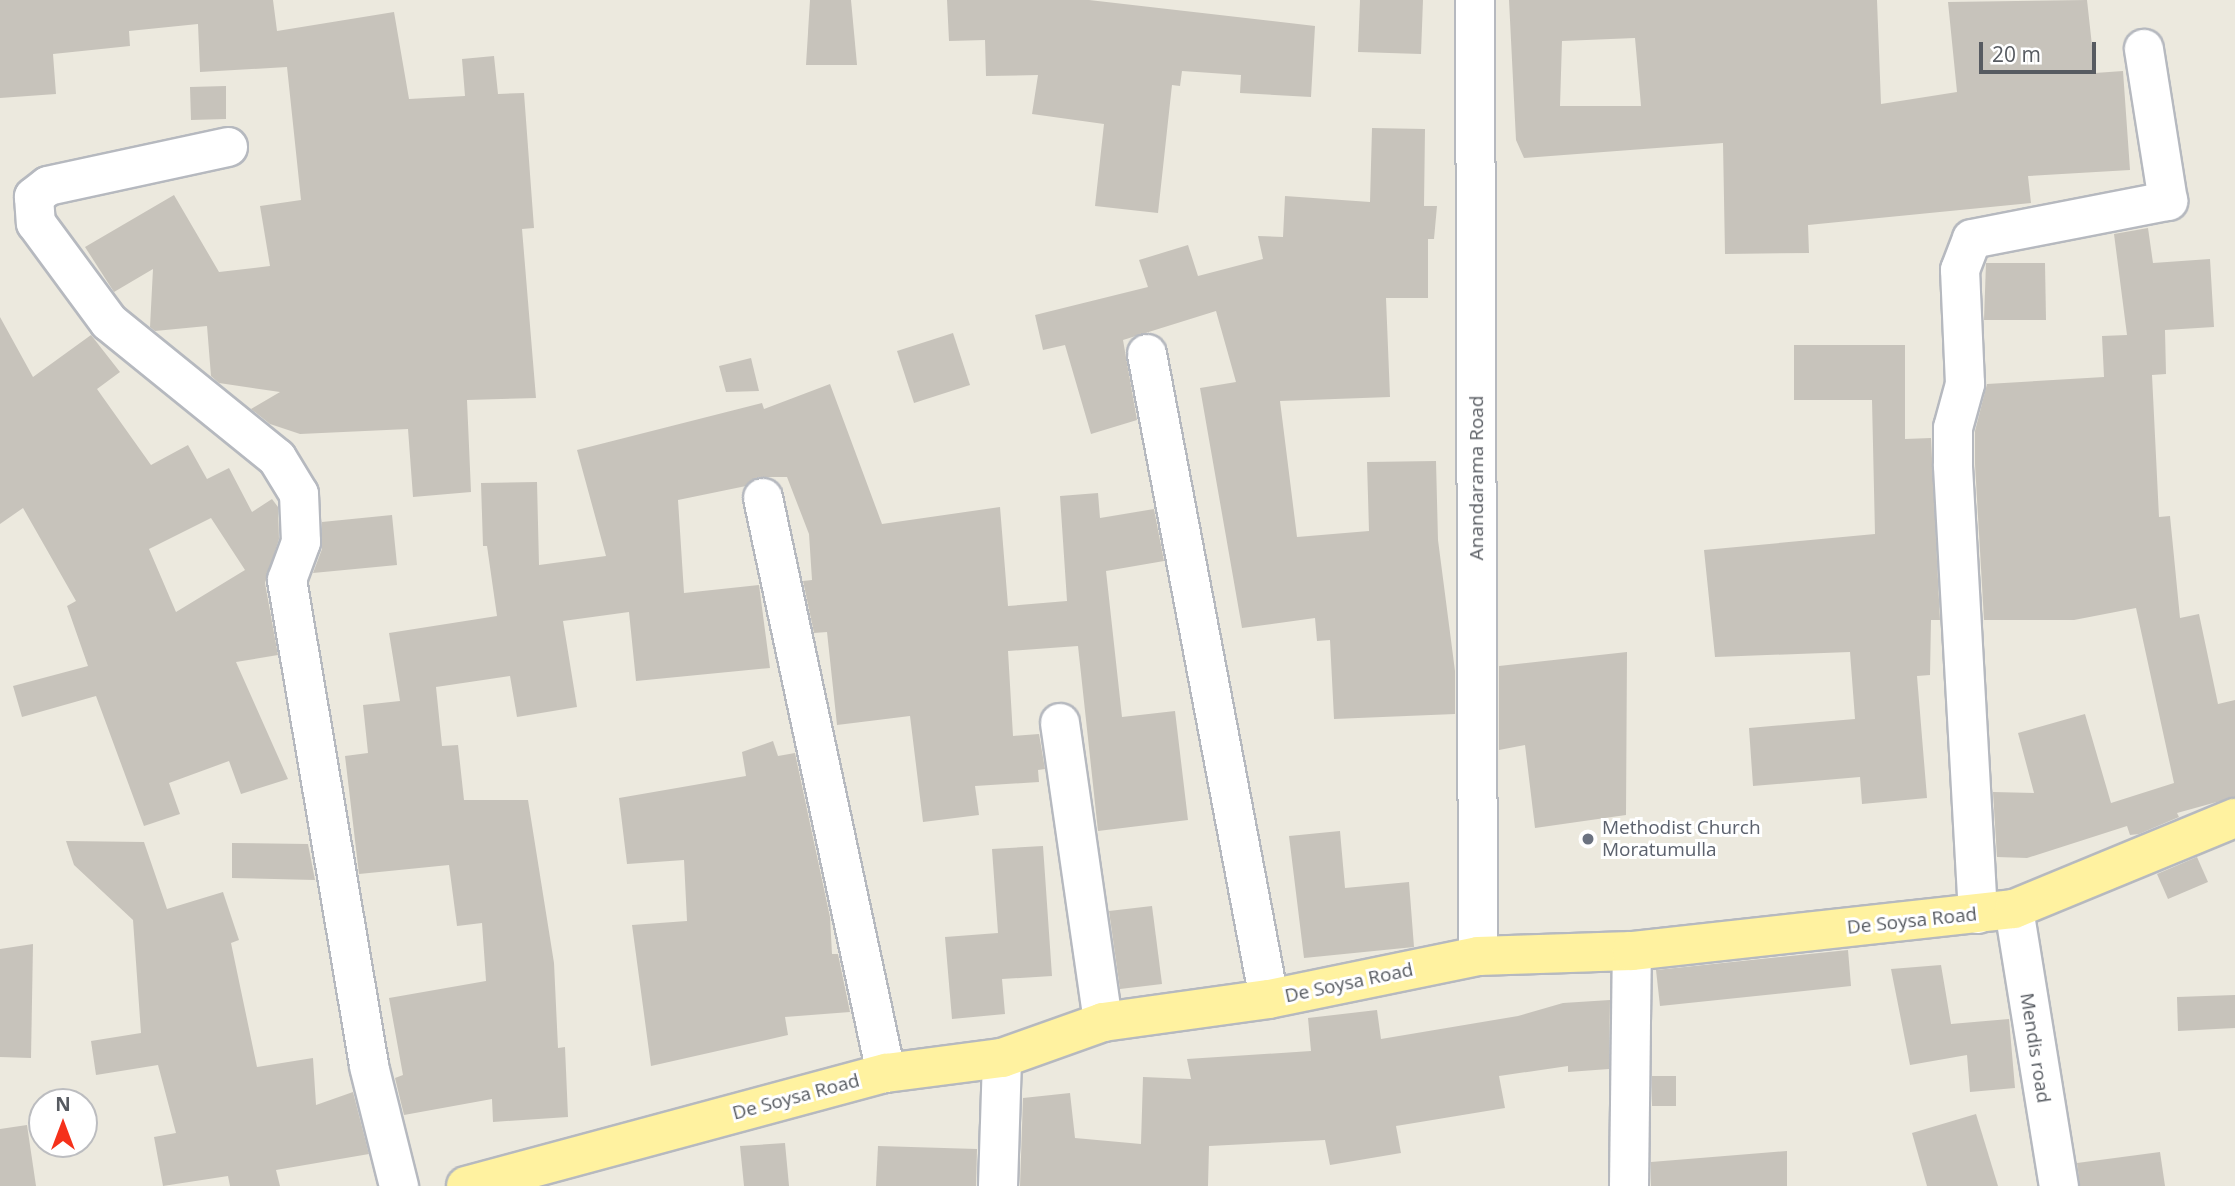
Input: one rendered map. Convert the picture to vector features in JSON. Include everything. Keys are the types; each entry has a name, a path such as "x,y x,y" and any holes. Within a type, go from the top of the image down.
{"main road":[{"name":"De Soysa Road","path":"466,1186 886,1073 1002,1058 1103,1022 1269,999 1478,956 1632,951 1996,912 2235,818"}],"street":[{"name":"Anandarama Road","path":"1475,0 1478,956"},
{"name":"Mendis road","path":"2059,1186 1996,912 1953,465 1953,428 1965,384 1960,270 1972,239 2168,201 2144,49"},
{"path":"228,147 48,186 34,197 36,223 109,322 277,458 299,494 301,542 287,580 369,1066 399,1186"},
{"path":"1147,354 1269,999"},
{"path":"763,498 886,1073"},
{"path":"1060,723 1103,1022"},
{"path":"1629,1186 1632,951"},
{"path":"998,1186 1002,1058"}],"building":[{"path":"0,0 273,0 277,31 394,12 409,99 465,96 462,59 494,56 498,94 524,93 534,228 522,229 536,398 467,400 471,492 413,497 408,429 300,434 270,424 251,409 280,392 219,383 211,376 207,326 155,331 150,327 153,269 114,292 85,247 174,195 219,272 270,266 260,206 301,200 287,67 200,72 198,24 129,31 130,46 53,54 56,94 0,98"},
{"path":"810,0 851,0 857,65 806,65"},
{"path":"947,0 1089,0 1315,26 1311,97 1240,93 1241,75 1182,71 1180,86 1172,85 1158,213 1095,206 1104,124 1032,114 1038,75 986,76 985,40 949,41"},
{"path":"1360,0 1423,0 1421,54 1358,52"},
{"path":"1509,0 1877,0 1881,104 1957,92 1948,2 2087,0 2095,73 2123,71 2130,170 2028,176 2031,203 1808,225 1809,253 1725,254 1723,143 1524,158 1516,140","holes":["1635,38 1641,106 1560,106 1562,41"]},
{"path":"226,86 226,119 191,120 190,87"},
{"path":"1372,128 1425,129 1424,206 1437,206 1434,239 1428,239 1428,298 1386,298 1390,397 1280,401 1297,537 1369,531 1367,462 1436,461 1438,540 1455,671 1455,714 1334,719 1330,640 1317,641 1315,618 1242,628 1200,388 1236,382 1216,311 1123,340 1137,420 1091,434 1065,345 1043,350 1035,315 1148,287 1139,260 1188,245 1198,276 1263,259 1258,236 1283,237 1285,196 1370,202"},
{"path":"2148,228 2153,263 2210,259 2214,327 2165,330 2166,374 2152,375 2159,517 2170,516 2180,618 2199,614 2218,704 2235,700 2235,797 2177,813 2179,817 2139,834 2130,835 2127,826 2027,858 1997,857 1993,792 2034,793 2018,733 2085,714 2111,803 2174,783 2136,608 2074,620 1984,620 1975,464 1975,431 1987,384 2104,377 2102,336 2127,335 2114,234"},
{"path":"1986,263 2045,263 2046,320 1984,320"},
{"path":"0,317 33,377 91,335 120,372 97,389 151,465 188,445 207,479 229,468 252,512 272,499 278,507 279,539 265,583 278,655 236,662 288,779 241,794 229,761 169,783 180,814 144,826 96,696 22,717 13,686 88,666 67,606 76,601 23,508 0,524","holes":["211,518 245,570 176,612 149,549"]},
{"path":"953,333 970,385 914,403 897,351"},
{"path":"1794,345 1905,345 1905,439 1931,438 1940,620 1931,620 1930,675 1917,676 1927,798 1862,804 1860,777 1753,786 1749,728 1855,719 1850,652 1715,657 1704,550 1875,534 1872,400 1794,400"},
{"path":"751,358 759,391 726,392 719,366"},
{"path":"830,384 882,524 1000,507 1008,606 1067,601 1060,496 1098,493 1100,518 1154,509 1164,561 1106,571 1122,717 1175,711 1188,820 1098,831 1078,646 1008,651 1013,736 1039,734 1045,769 1038,770 1039,782 975,786 979,815 923,822 910,716 837,725 827,632 814,633 803,581 812,580 809,534 787,477 758,477 746,486 678,500 684,593 759,585 770,668 636,681 629,612 563,621 577,707 517,717 510,676 436,687 442,746 458,745 464,800 528,800 554,963 558,1048 565,1047 568,1117 493,1122 492,1099 404,1115 395,1078 403,1075 389,998 486,981 482,923 457,926 449,865 359,874 345,756 368,753 363,705 400,701 389,633 497,616 487,546 483,546 481,483 537,482 539,565 606,556 577,450 762,403 764,409"},
{"path":"392,515 397,565 313,573 322,549 322,522"},
{"path":"1627,652 1626,815 1535,828 1525,745 1499,750 1499,666"},
{"path":"773,741 778,756 795,753 830,917 832,954 838,954 850,1012 785,1017 788,1035 651,1066 632,925 687,921 684,860 627,864 619,798 746,776 742,752"},
{"path":"1340,831 1345,888 1409,882 1414,947 1304,958 1289,836"},
{"path":"66,841 144,842 167,909 223,892 239,940 231,943 257,1067 313,1058 316,1105 353,1092 369,1154 276,1170 280,1186 230,1186 228,1176 163,1186 154,1137 176,1133 158,1065 96,1075 91,1041 141,1033 133,920 74,865"},
{"path":"232,843 308,844 315,880 232,878"},
{"path":"1043,846 1052,976 1002,979 1005,1014 952,1019 945,937 998,933 992,849"},
{"path":"2197,857 2208,882 2168,899 2157,874"},
{"path":"1152,906 1162,984 1120,989 1109,911"},
{"path":"33,944 31,1058 0,1057 0,949"},
{"path":"1848,950 1851,986 1660,1006 1656,970"},
{"path":"1941,965 1951,1024 2009,1019 2015,1088 1970,1092 1967,1055 1910,1065 1891,969"},
{"path":"2235,995 2235,1028 2178,1031 2177,997"},
{"path":"1610,1000 1609,1069 1568,1072 1568,1066 1499,1076 1505,1108 1396,1126 1401,1153 1330,1165 1325,1140 1209,1146 1208,1186 1020,1186 1023,1098 1070,1093 1075,1138 1141,1144 1143,1077 1191,1079 1187,1059 1311,1051 1308,1018 1377,1010 1381,1039 1518,1016 1563,1003"},
{"path":"1652,1076 1676,1076 1676,1106 1652,1106"},
{"path":"1976,1114 1998,1186 1927,1186 1912,1133"},
{"path":"27,1125 28,1158 32,1158 36,1186 0,1186 0,1129"},
{"path":"785,1143 789,1186 744,1186 740,1146"},
{"path":"878,1146 977,1149 976,1186 876,1186"},
{"path":"1787,1151 1787,1186 1651,1186 1651,1162"},
{"path":"2160,1152 2165,1186 2080,1186 2077,1163"}],"place":[{"name":"Methodist Church Moratumulla","path":"1588,839"}]}
